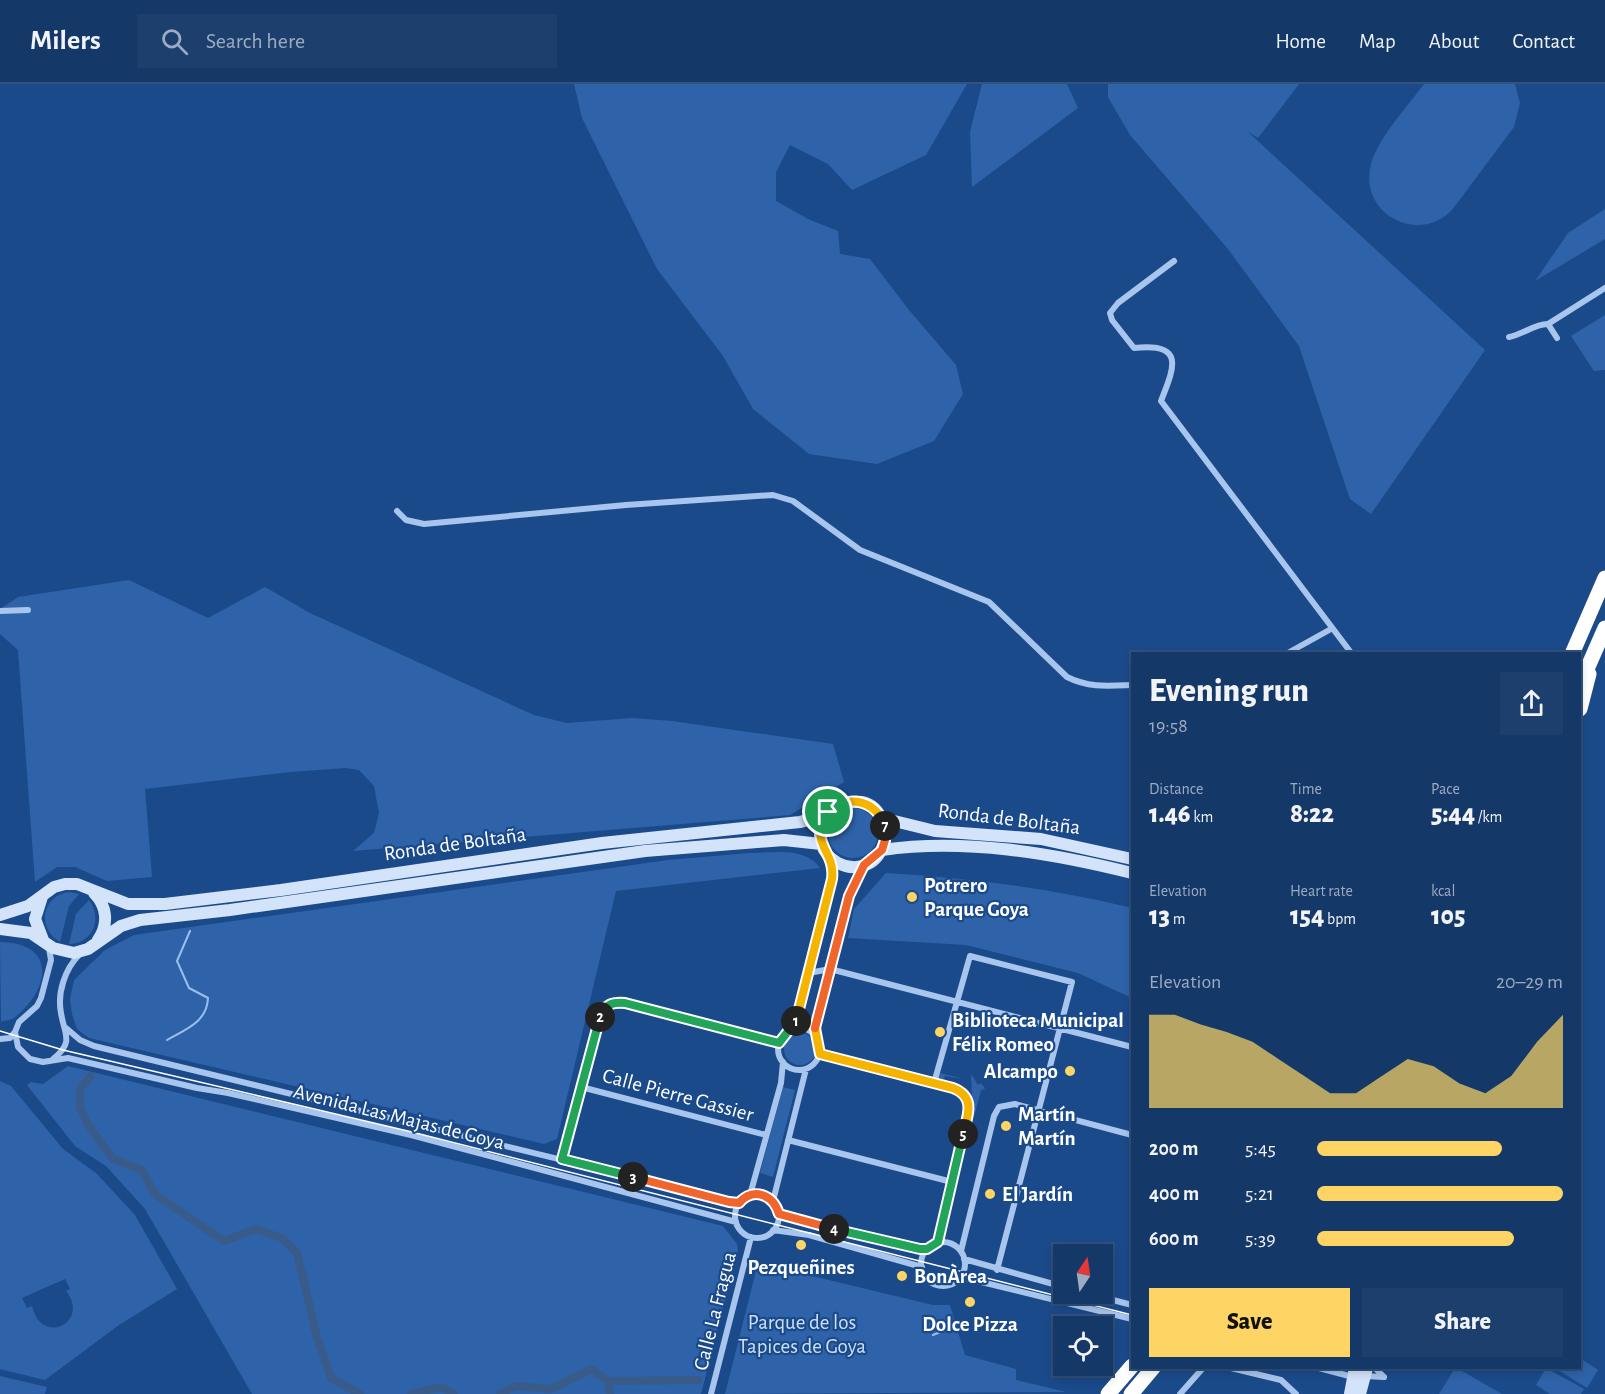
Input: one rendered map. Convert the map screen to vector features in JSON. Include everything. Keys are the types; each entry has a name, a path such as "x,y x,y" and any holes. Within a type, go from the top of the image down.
{"highway":[{"path":"1573,652 1605,578"},
{"path":"1581,680 1605,597"},
{"path":"1581,699 1585,661 1605,628"},
{"path":"1108,1394 1131,1367"},
{"path":"1131,1394 1152,1369"}],"main road":[{"name":"Ronda de Boltaña","path":"0,915 32,904 46,893 65,884 89,888 106,898 128,904 165,904 281,890 602,843 806,821 828,812 843,802 861,802 869,805 882,818 943,832 1041,839 1131,859"},
{"path":"828,812 820,827 821,844 830,858 846,867 864,865 882,850 885,840 882,818"},
{"name":"Ronda de Boltaña","path":"83,951 121,926 140,920 230,910 645,851 784,840 821,844"},
{"name":"Ronda de Boltaña","path":"882,850 925,845 994,849 1064,858 1131,873"},
{"path":"89,888 101,901 105,916 104,928 96,942"},
{"path":"45,943 35,919 39,903 46,893"},
{"path":"0,929 18,930 35,935 45,943 69,953 83,951"},
{"path":"1350,1394 1363,1371"},
{"path":"1360,1394 1363,1371"}],"street":[{"path":"1174,261 1118,303 1110,313 1112,320 1134,348 1153,346 1164,350 1173,359 1174,368 1161,401 1350,652"},
{"path":"1509,337 1523,334 1544,323 1548,324 1605,288"},
{"path":"1548,324 1557,338"},
{"path":"397,511 406,520 424,524 626,505 773,495 793,501 860,550 988,602 1067,677 1095,687 1131,685"},
{"path":"0,611 28,610"},
{"path":"1291,652 1331,629"},
{"path":"791,1029 804,1028 814,1034 819,1042 820,1054 814,1064 806,1069 792,1068 783,1062 779,1054 779,1043 791,1029 809,973 832,879 830,858"},
{"path":"814,1034 849,896 864,865"},
{"path":"0,1039 10,1038 19,1022 37,1006 43,993 51,960 45,943"},
{"path":"52,1060 65,1046 66,1028 60,1012 61,991 67,971 83,951"},
{"path":"934,1083 970,956 1072,982 997,1270"},
{"path":"809,973 830,969 1131,1047"},
{"path":"562,1159 597,1025 603,1008 610,1004 625,1003 779,1043"},
{"name":"Avenida Las Majas de Goya","path":"66,1028 80,1040 94,1046 739,1203"},
{"name":"Avenida Las Majas de Goya","path":"15,1032 18,1047 26,1057 38,1062 71,1059 411,1136 736,1222"},
{"path":"820,1054 960,1090 968,1099 970,1106 938,1242"},
{"path":"750,1195 781,1083 783,1062"},
{"path":"772,1201 806,1069"},
{"name":"Calle Pierre Gassier","path":"581,1087 766,1135"},
{"path":"961,1251 994,1116 999,1107 1015,1104 1131,1134"},
{"path":"788,1140 952,1182"},
{"path":"779,1214 773,1230 765,1236 751,1237 741,1231 736,1222 735,1213 739,1203 750,1195 762,1195 772,1201 779,1214 891,1243 927,1249"},
{"path":"773,1230 809,1235 922,1267"},
{"name":"Calle La Fragua","path":"711,1394 751,1237"},
{"path":"962,1277 964,1259 961,1251 952,1244 938,1242 927,1249 922,1256 922,1267 926,1277 937,1286 949,1286 962,1277 1131,1319"},
{"path":"964,1259 1053,1284"},
{"path":"1113,1300 1131,1305"},
{"path":"1180,1394 1202,1369"},
{"path":"1235,1369 1281,1380 1296,1394"},
{"path":"1334,1369 1363,1371"}],"green space":[{"path":"574,84 967,84 926,155 852,190 828,164 790,145 776,172 776,201 808,219 838,231 840,254 870,259 909,310 956,365 963,394 934,441 877,464 809,454 753,409 723,356 657,269 582,118"},
{"path":"982,84 1067,84 1078,108 972,187 970,132"},
{"path":"1108,84 1299,84 1258,138 1247,131 1485,350 1371,514 1350,499 1299,346 1228,249 1130,135 1108,97"},
{"path":"1424,84 1515,84 1520,103 1514,127 1452,210 1439,220 1424,225 1396,220 1384,212 1375,200 1370,186 1370,169 1378,147"},
{"path":"1605,209 1605,239 1535,281 1568,233"},
{"path":"1605,315 1605,370 1594,371 1571,336"},
{"path":"129,580 208,618 265,587 310,613 534,715 567,723 632,718 672,721 833,744 844,782 790,815 353,851 374,833 379,813 374,786 359,770 346,768 290,772 145,789 152,877 107,881 75,867 57,867 35,882 18,650 0,634 0,609 18,597"},
{"path":"853,808 871,815 878,833 871,851 853,858 835,851 828,833 835,815"},
{"path":"788,852 806,856 820,868 616,891 557,1139 544,1144 89,1038 77,1029 72,1014 70,999 74,980 105,950 134,935 668,860"},
{"path":"886,873 1010,885 1131,908 1131,998 1078,973 966,945 848,938 854,909"},
{"path":"69,892 79,894 69,906 60,942 47,929 45,913 53,900"},
{"path":"89,900 95,915 93,929 84,939 69,944 76,914"},
{"path":"0,942 19,944 32,950 40,959 42,970 41,982 26,1007 11,1020 1,1022"},
{"path":"800,1033 811,1038 816,1049 811,1060 800,1065 789,1060 784,1049 789,1038"},
{"path":"68,1066 723,1226 737,1244 738,1250 701,1394 252,1394 145,1209 106,1166 75,1146 27,1085 31,1082 43,1084"},
{"path":"940,1073 964,1079 945,1076 944,1079 962,1086 972,1096 971,1074 978,1085 981,1083 985,1089 981,1090 974,1117 971,1116 971,1101 968,1095 959,1087 938,1080"},
{"path":"0,1081 11,1086 63,1149 96,1173 135,1215 177,1289 119,1325 45,1380 0,1369","holes":["65,1279 70,1289 66,1291 72,1302 72,1312 69,1320 62,1326 45,1325 37,1318 32,1306 27,1308 22,1298"]},
{"path":"783,1087 795,1090 773,1177 760,1173"},
{"name":"Parque de los Tapices de Goya","path":"758,1263 933,1305 950,1305 965,1355 1016,1369 1016,1380 1066,1392 725,1394"},
{"path":"1581,1359 1598,1370 1587,1388 1557,1369 1581,1369"},
{"path":"1454,1369 1459,1369 1502,1394 1439,1394"},
{"path":"1545,1369 1548,1369 1584,1389 1581,1394 1550,1394 1536,1385"},
{"path":"0,1376 47,1387 45,1394 0,1394"}],"waterway":[{"path":"167,1040 200,1019 207,1006 208,998 189,988 177,961 190,931"},
{"path":"91,1076 80,1089 80,1107 87,1123 113,1159 142,1170 153,1191 159,1197 224,1241 256,1229 282,1238 297,1253 317,1337 331,1378 360,1394"},
{"path":"933,1335 945,1330"},
{"path":"500,1394 515,1386 552,1389 591,1369 608,1381 610,1394"},
{"path":"608,1381 698,1380"},
{"path":"411,1394 441,1387 454,1394"}],"tram line":[{"path":"0,1031 63,1050 412,1132 1131,1315"}],"place":[{"name":"Potrero Parque Goya","path":"912,897"},
{"name":"Biblioteca Municipal Félix Romeo","path":"940,1032"},
{"name":"Alcampo","path":"1070,1071"},
{"name":"Martín Martín","path":"1006,1126"},
{"name":"El Jardín","path":"990,1194"},
{"name":"Pezqueñines","path":"801,1245"},
{"name":"BonÀrea","path":"902,1276"},
{"name":"Dolce Pizza","path":"970,1302"}],"route":[{"path":"843,802 861,802 869,805 882,818 885,840 877,857 864,865 857,878 842,921 815,1027 814,1034 819,1042 820,1054 960,1090 968,1099 970,1106 938,1242 927,1249 891,1243 779,1214 776,1205 768,1197 762,1195 750,1195 739,1203 729,1202 562,1159 597,1025 603,1008 610,1004 625,1003 779,1043 784,1034 791,1029 798,1013 832,879 832,864 819,836 823,819 828,812 843,802"}]}
